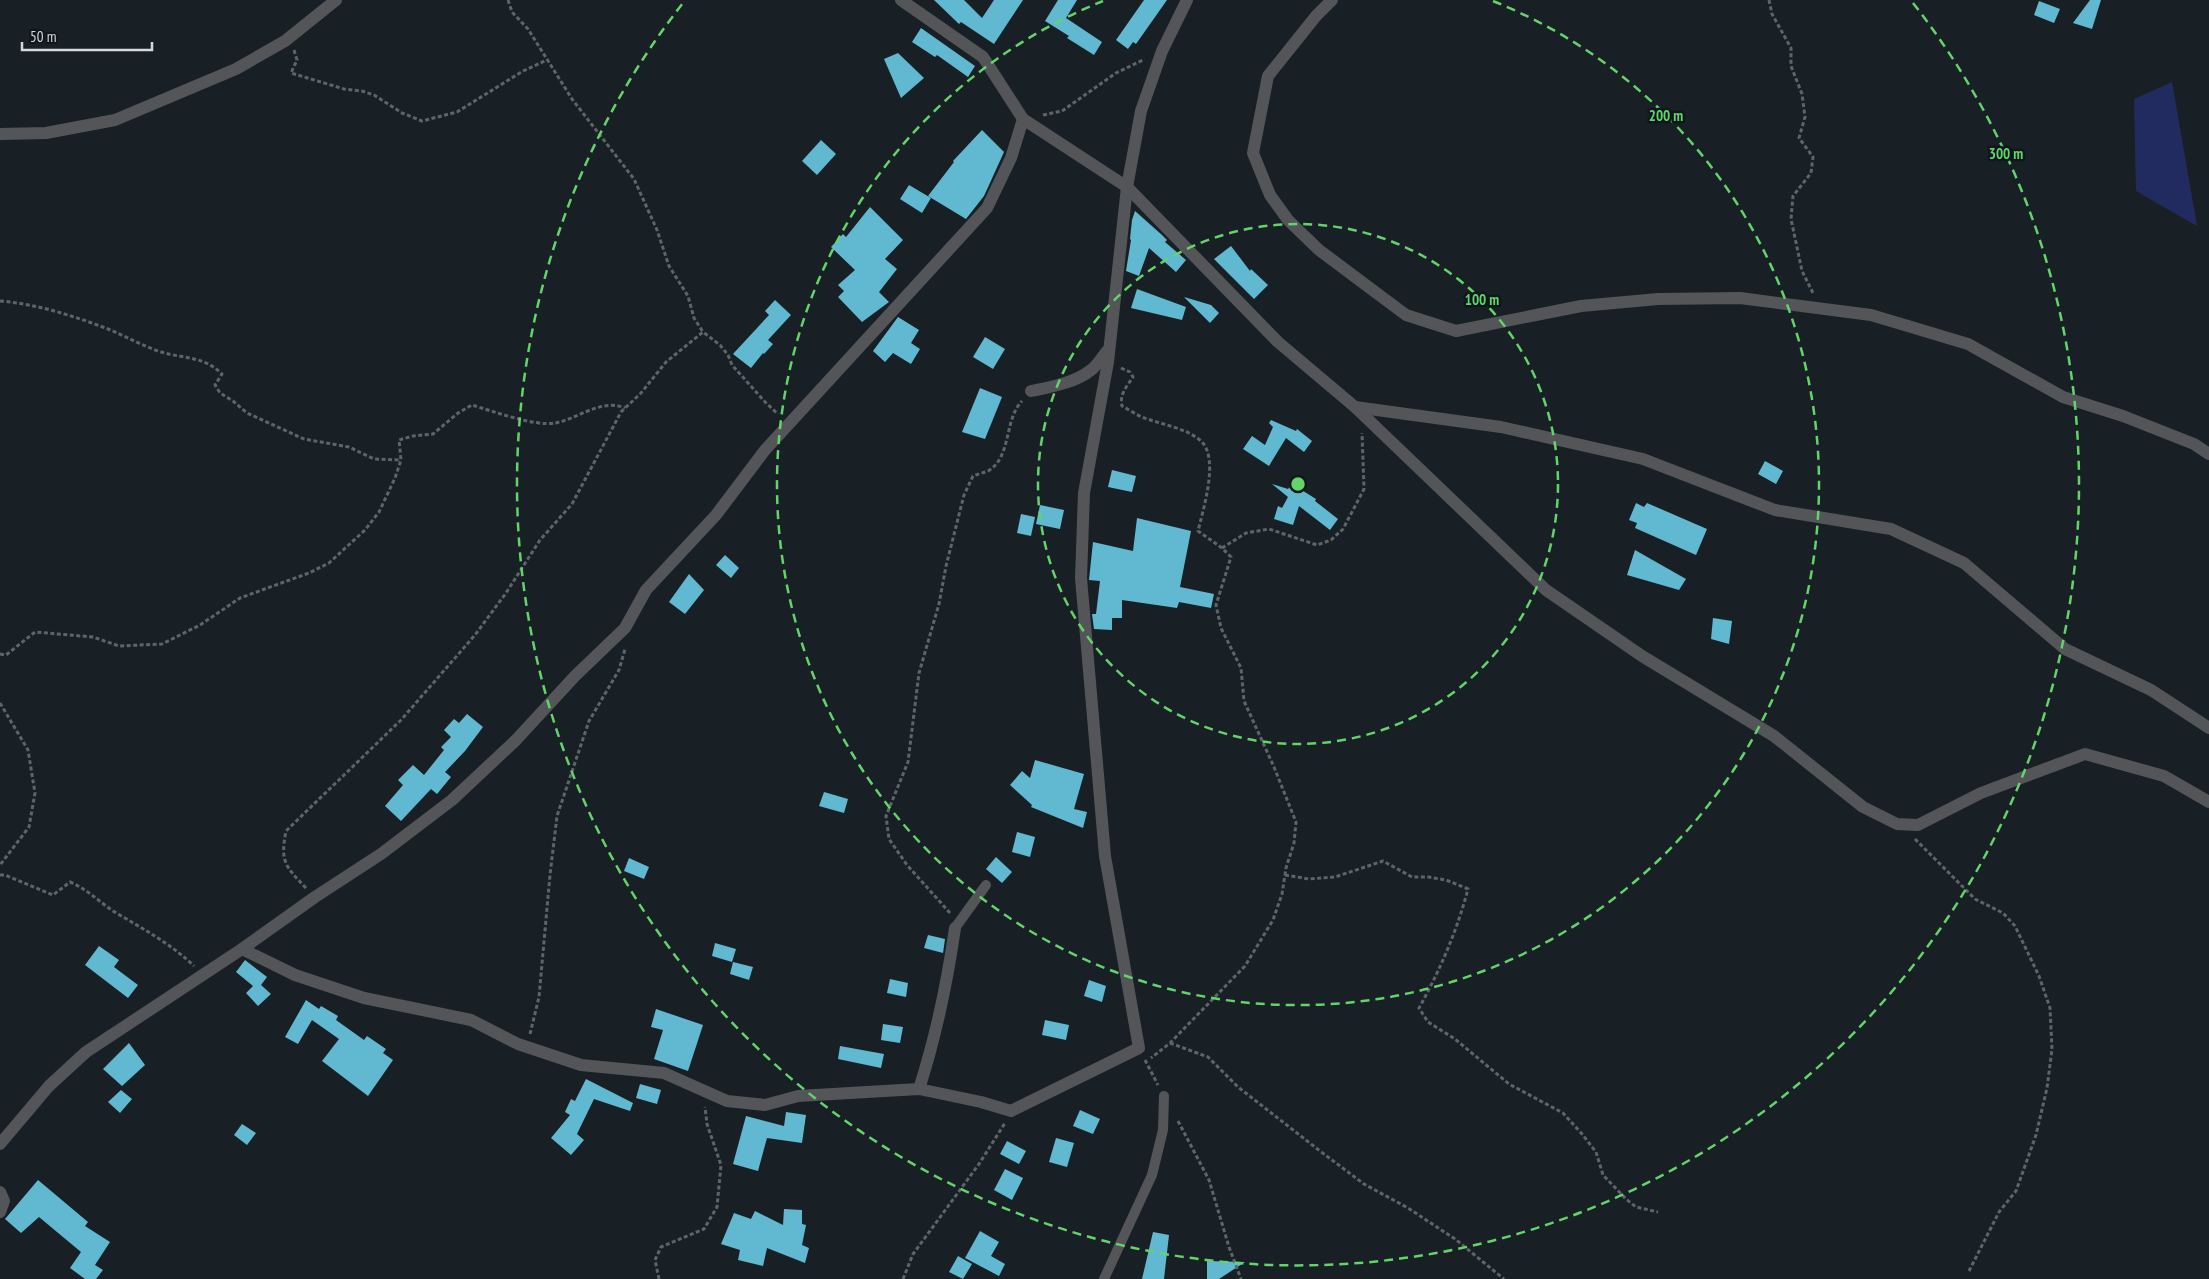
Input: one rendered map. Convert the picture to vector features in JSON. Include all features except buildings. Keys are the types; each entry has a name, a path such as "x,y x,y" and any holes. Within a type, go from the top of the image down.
{"street":[{"path":"0,134 46,133 115,120 236,69 285,41 336,0"},
{"path":"901,0 982,58 1023,119 1127,187 1278,342 1355,406 1546,590 1642,656 1774,736 1863,807 1897,824 1918,825 1981,794 2085,754 2164,776 2209,802"},
{"path":"242,949 295,975 364,998 471,1020 526,1047 581,1065 664,1073 727,1101 765,1105 798,1096 919,1089 981,1102 1012,1111 1139,1048 1106,856 1081,578 1084,493 1108,355 1127,187 1141,111 1162,51 1187,0"},
{"path":"1332,0 1316,16 1268,76 1253,153 1270,195 1288,220 1319,250 1406,315 1456,331 1581,306 1658,299 1740,298 1871,315 1968,344 2063,397 2123,416 2194,444 2209,454"},
{"path":"0,1144 50,1086 86,1052 204,975 381,854 452,800 516,740 575,676 624,628 646,590 716,515 765,450 987,208 1010,158 1023,119"},
{"path":"1031,392 1063,384 1082,375 1091,370 1108,355"},
{"path":"1355,406 1501,427 1644,459 1775,510 1891,529 1964,564 2065,648 2151,690 2209,728"},
{"path":"919,1089 930,1056 947,984 954,928"},
{"path":"0,1192 4,1201 0,1212"}],"lane":[{"path":"954,928 986,885"},
{"path":"1104,1279 1152,1175 1162,1130 1164,1096"}],"path":[{"path":"508,0 512,12 528,29 572,99 634,179 657,230 669,266 688,296 694,318 703,332 720,345 728,355 732,365 766,403 790,423"},
{"path":"1769,0 1772,14 1791,48 1791,66 1802,94 1805,117 1799,138 1812,157 1812,165 1811,173 1793,196 1791,219 1802,272 1822,309"},
{"path":"285,41 295,50 297,60 291,73 344,89 362,91 374,95 402,113 422,120 457,112 523,71 547,60"},
{"path":"1023,119 1062,111 1116,73 1162,51"},
{"path":"0,301 33,306 64,314 107,329 158,351 212,364 222,374 215,385 220,393 233,400 247,413 304,439 349,447 374,458 401,460"},
{"path":"315,898 284,862 283,847 286,831 401,720 475,635 506,593 540,540 572,504 621,412 641,393 666,362 703,332"},
{"path":"1108,355 1130,372 1132,377 1120,400 1122,406 1142,417 1173,427 1201,440 1207,448 1210,476 1198,531 1231,557 1216,605 1221,628 1241,668 1244,701 1274,767 1296,822 1294,843 1282,894 1273,920 1245,966 1170,1043 1146,1062"},
{"path":"954,928 949,910 907,865 889,840 886,816 908,762 920,673 940,604 946,566 964,495 973,476 989,470 1000,457 1015,408 1031,392"},
{"path":"0,654 6,655 35,632 93,637 120,646 162,644 200,625 240,598 309,573 329,562 365,530 379,512 401,460 399,440 413,436 433,434 458,413 472,405 528,420 554,424 602,406 615,404 625,408"},
{"path":"1222,548 1246,533 1269,529 1317,545 1331,540 1343,529 1364,489 1362,429 1355,406"},
{"path":"526,1047 539,997 557,816 590,721 619,670 626,644 624,628"},
{"path":"0,704 28,750 34,793 29,827 0,865"},
{"path":"1897,824 1927,850 1975,899 2003,913 2014,926 2039,976 2050,1008 2052,1049 2047,1088 2036,1135 2016,1191 1999,1212 1968,1273"},
{"path":"1285,875 1309,879 1335,877 1383,860 1412,877 1428,876 1446,880 1468,889 1459,921 1436,976 1419,1008 1428,1022 1455,1039 1509,1084 1563,1113 1596,1152 1603,1175 1626,1199 1636,1207 1658,1212"},
{"path":"0,875 5,875 53,896 70,882 82,887 116,914 150,932 174,948 204,975"},
{"path":"1170,1043 1208,1057 1238,1087 1320,1151 1364,1184 1408,1208 1455,1239 1504,1279"},
{"path":"1139,1048 1209,1180 1229,1247 1241,1279"},
{"path":"659,1279 655,1260 661,1247 704,1229 718,1207 721,1165 708,1124 702,1090"},
{"path":"904,1279 913,1254 979,1164 1012,1111"}],"shaded area":[{"path":"2172,82 2197,226 2136,191 2134,99"}]}
